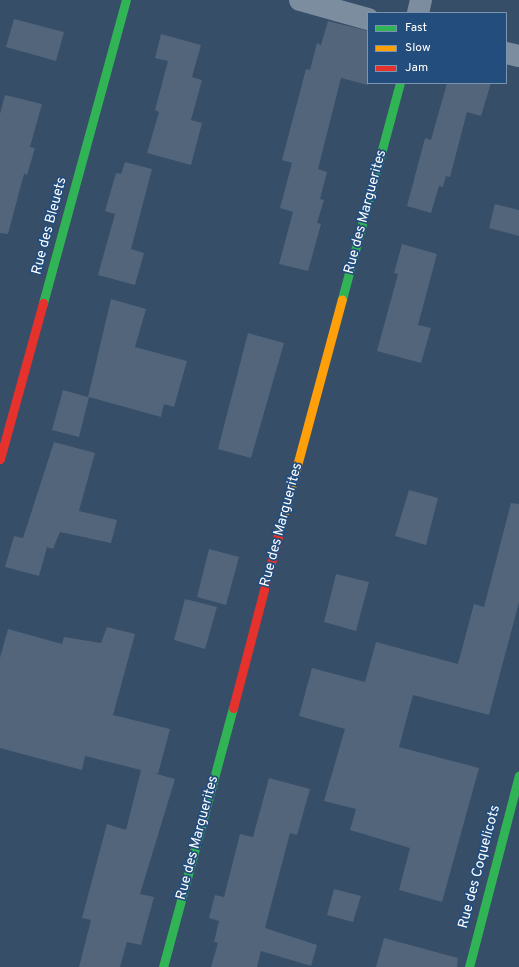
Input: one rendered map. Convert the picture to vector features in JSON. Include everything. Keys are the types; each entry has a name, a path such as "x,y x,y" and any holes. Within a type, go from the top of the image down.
{"street":[{"name":"Rue des Bleuets","path":"0,459 126,0"},
{"path":"300,0 367,19"},
{"path":"418,12 421,0"},
{"path":"507,53 519,56"},
{"name":"Rue des Marguerites","path":"163,967 400,84"},
{"name":"Rue des Coquelicots","path":"469,967 519,775"}],"building":[{"path":"14,19 64,32 56,61 6,47"},
{"path":"328,21 367,31 368,85 341,78 318,169 327,172 320,199 324,200 317,223 321,224 308,271 279,264 293,212 280,208 292,163 282,160 306,69 310,70 317,43 321,45"},
{"path":"161,34 201,45 192,77 202,80 191,120 202,123 191,165 147,153 159,112 155,110 168,61 155,58"},
{"path":"447,84 491,84 481,116 467,112 450,177 446,176 443,187 439,186 431,213 407,206 425,138 431,140"},
{"path":"5,95 42,104 30,147 35,148 27,175 24,174 8,234 0,233 0,114"},
{"path":"125,162 152,169 131,249 144,253 135,285 98,275 115,214 105,211 116,173 121,174"},
{"path":"495,204 519,210 519,236 489,228"},
{"path":"402,244 437,254 418,325 431,328 421,363 377,351 398,274 394,273"},
{"path":"111,299 146,309 135,347 187,361 174,407 164,404 161,417 89,397 79,437 52,430 63,390 88,397"},
{"path":"248,333 284,343 251,458 218,449"},
{"path":"54,442 95,453 79,511 117,520 111,543 60,532 53,549 47,547 39,576 5,567 14,536 23,538"},
{"path":"409,490 438,498 426,545 395,536"},
{"path":"511,503 519,504 519,602 489,715 413,695 399,747 479,768 442,902 399,890 410,848 350,830 356,809 324,801 345,729 299,716 312,668 365,682 376,642 458,664 474,604 484,607"},
{"path":"209,549 239,557 226,605 197,597"},
{"path":"336,574 369,582 356,631 324,622"},
{"path":"185,599 217,607 205,649 174,640"},
{"path":"107,627 135,634 113,715 170,729 158,774 146,771 175,779 140,894 154,897 141,945 127,942 120,967 79,967 91,920 82,918 107,824 126,830 141,770 85,756 82,770 0,748 0,658 8,629 62,644 64,637 101,643"},
{"path":"269,778 310,789 297,835 290,833 265,928 317,945 311,966 261,951 257,967 211,967 218,943 214,942 219,921 209,918 215,895 224,897 240,834 253,837"},
{"path":"334,889 361,896 353,922 327,915"},
{"path":"384,938 458,958 457,967 376,967"}],"traffic: fast":[{"path":"43,303 126,0"},
{"path":"342,299 400,84"},
{"path":"163,967 233,708"},
{"path":"469,967 519,775"}],"traffic: slow":[{"path":"278,536 342,299"}],"traffic: jam":[{"path":"0,459 43,303"},
{"path":"233,708 278,536"}]}
